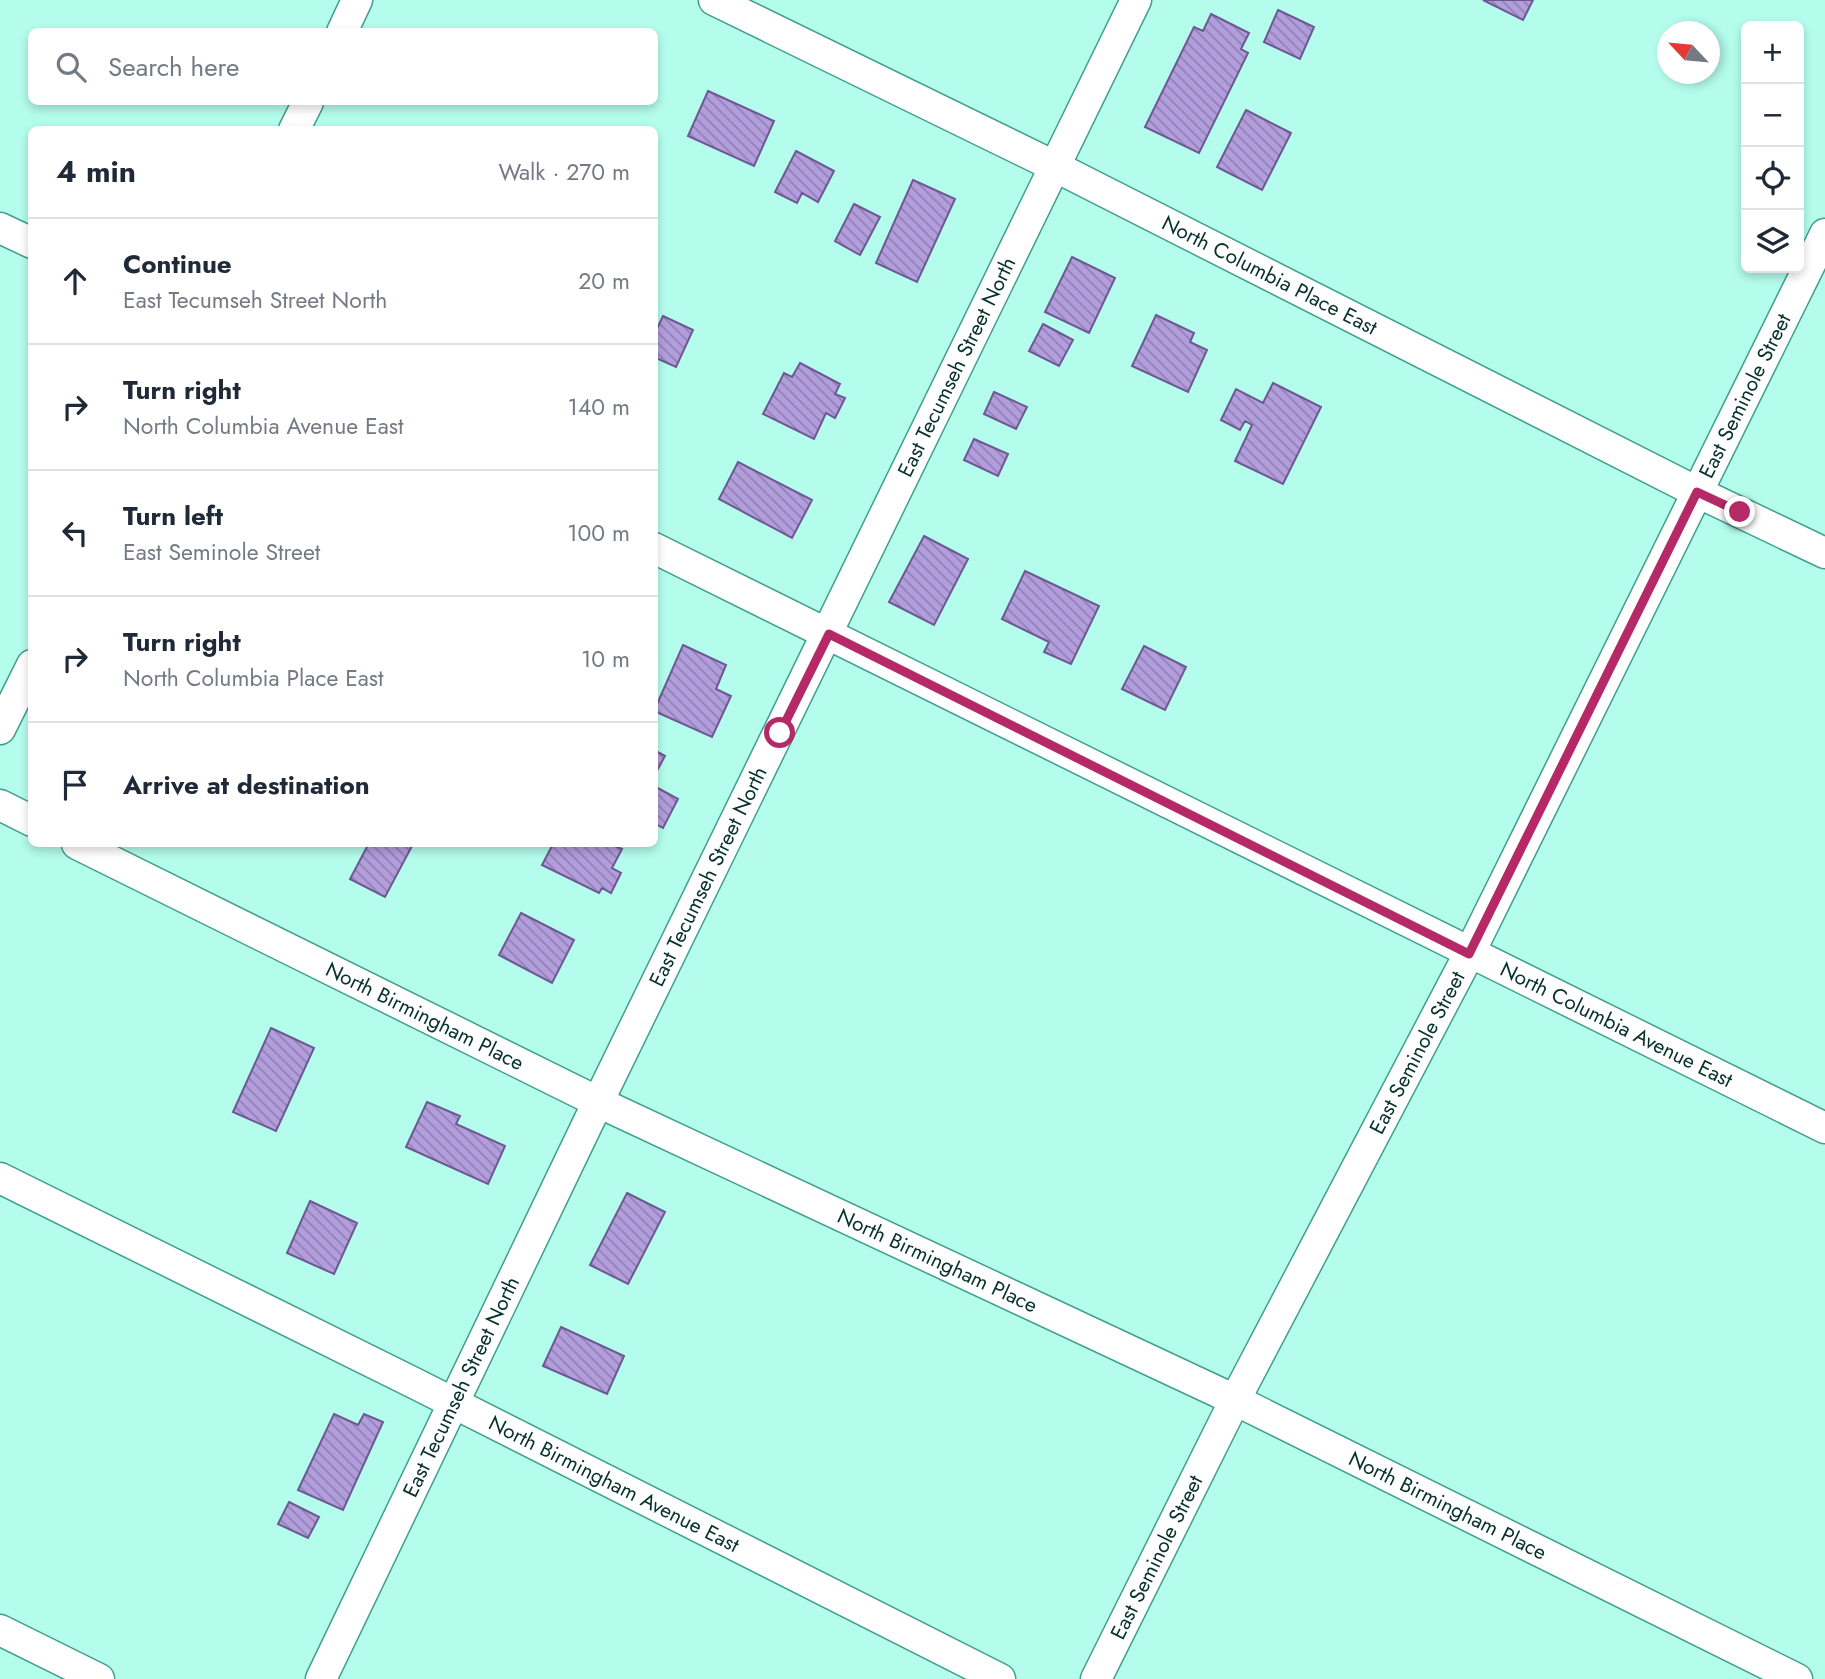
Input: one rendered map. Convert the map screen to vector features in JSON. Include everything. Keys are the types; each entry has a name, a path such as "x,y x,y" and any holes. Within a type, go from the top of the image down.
{"street":[{"path":"344,28 357,0"},
{"name":"North Columbia Place East","path":"714,0 1056,167 1697,492 1825,553"},
{"name":"East Tecumseh Street North","path":"321,1679 598,1102 829,634 1136,0"},
{"path":"296,126 306,105"},
{"path":"0,228 28,241"},
{"name":"East Seminole Street","path":"1096,1679 1235,1400 1469,954 1825,234"},
{"name":"North Columbia Avenue East","path":"658,550 1825,1128"},
{"path":"0,729 28,673"},
{"path":"0,805 28,819"},
{"name":"North Birmingham Place","path":"83,847 598,1102 1235,1400 1797,1679"},
{"name":"North Birmingham Avenue East","path":"0,1178 455,1403 1000,1679"},
{"path":"0,1630 99,1679"}],"building":[{"path":"1483,0 1533,0 1523,20"},
{"path":"1278,10 1314,27 1300,59 1264,42"},
{"path":"1211,14 1249,33 1241,49 1248,53 1199,153 1145,127 1194,27 1203,31"},
{"path":"708,91 774,121 754,166 688,136"},
{"path":"1246,110 1291,133 1262,190 1217,167"},
{"path":"796,151 834,171 818,202 802,193 797,203 775,192"},
{"path":"913,180 955,199 917,282 876,263"},
{"path":"854,204 880,217 860,255 835,241"},
{"path":"1072,257 1115,278 1089,333 1045,312"},
{"path":"1156,315 1194,333 1190,342 1207,350 1188,392 1132,366"},
{"path":"663,316 693,330 676,367 658,359 658,327"},
{"path":"1043,324 1073,340 1059,366 1029,351"},
{"path":"800,363 840,384 835,394 845,398 835,418 826,413 814,439 763,414 784,373 792,377"},
{"path":"1273,383 1321,407 1283,484 1235,461 1252,425 1245,421 1240,430 1221,420 1236,389 1263,403"},
{"path":"994,392 1027,407 1016,429 984,414"},
{"path":"974,439 1008,454 998,476 964,460"},
{"path":"738,462 812,500 792,538 719,499"},
{"path":"924,536 968,559 934,625 889,602"},
{"path":"1025,571 1099,606 1071,664 1044,652 1049,642 1002,619"},
{"path":"683,645 726,665 716,689 731,696 712,737 658,713 658,702"},
{"path":"1144,646 1186,667 1165,710 1122,689"},
{"path":"658,752 665,756 658,769"},
{"path":"658,788 678,799 663,828 658,825"},
{"path":"367,847 411,847 385,897 350,879"},
{"path":"551,847 622,849 612,868 621,873 611,893 602,888 599,893 542,865"},
{"path":"521,913 574,940 552,983 499,955"},
{"path":"271,1028 314,1048 276,1131 233,1112"},
{"path":"427,1102 460,1116 456,1124 505,1146 488,1184 406,1147"},
{"path":"627,1193 665,1212 628,1284 590,1265"},
{"path":"310,1201 357,1223 334,1274 287,1253"},
{"path":"561,1327 624,1356 607,1394 543,1366"},
{"path":"334,1414 358,1425 364,1414 383,1422 343,1510 298,1490"},
{"path":"289,1502 319,1517 308,1538 278,1524"}],"route":[{"path":"780,733 829,634 1469,954 1697,492 1740,512"}]}
